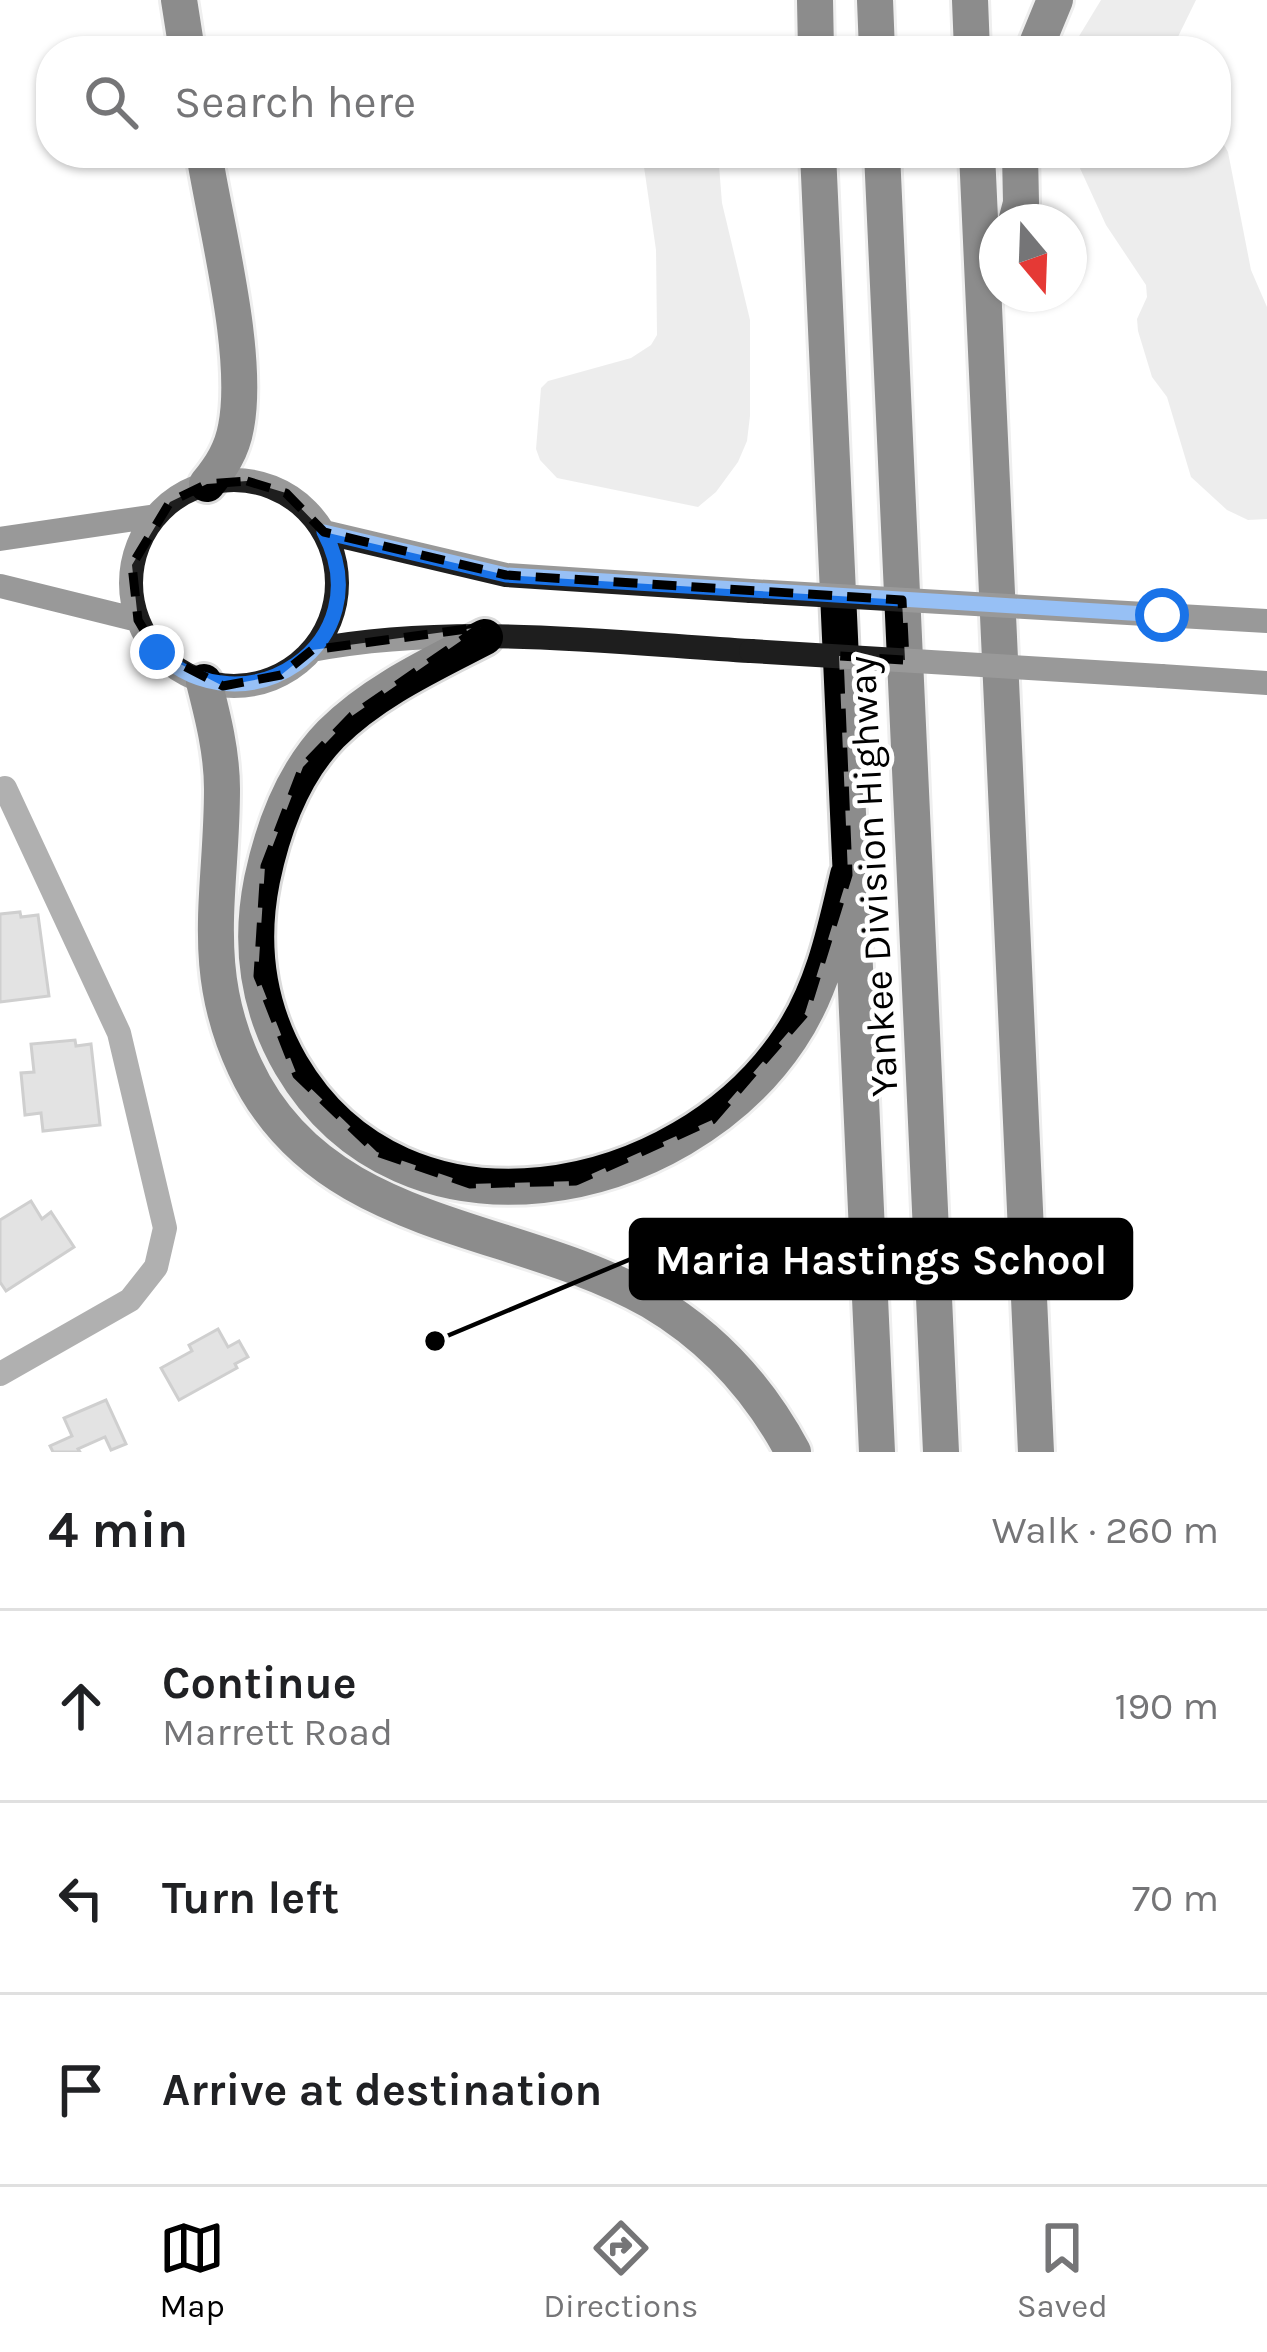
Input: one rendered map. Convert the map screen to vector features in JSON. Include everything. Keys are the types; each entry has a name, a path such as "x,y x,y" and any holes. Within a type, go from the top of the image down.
{"highway":[{"path":"179,0 185,36"},
{"path":"815,0 816,36"},
{"path":"875,0 876,36"},
{"path":"970,0 971,36"},
{"path":"1040,36 1055,0"},
{"path":"206,168 233,328 239,399 230,448 207,484"},
{"path":"819,168 877,1452"},
{"name":"Yankee Division Highway","path":"883,168 941,1452"},
{"path":"978,168 1036,1452"},
{"path":"1020,168 1021,204"},
{"path":"986,362 997,312"},
{"path":"485,638 400,682 320,746 292,789 265,866 256,958 268,1017 308,1090 338,1122 377,1152 435,1176 470,1184 538,1186 612,1171 690,1135 757,1079 791,1036 826,960 848,875"},
{"path":"204,682 218,742 222,791 213,916 218,980 236,1047 268,1106 317,1160 358,1188 412,1212 583,1270 652,1302 728,1361 759,1398 793,1452"}],"main road":[{"path":"227,480 267,485 303,505 324,532 334,556 337,597 324,634 281,675 262,682 223,686 170,664 157,652 133,602 132,566 145,531 170,502 207,484 227,480"},
{"path":"0,539 156,516"},
{"path":"324,532 506,575 1267,621"},
{"path":"0,586 138,620"},
{"path":"312,650 406,636 485,638 1267,683"}],"street":[{"path":"0,1374 130,1300 157,1268 165,1228 119,1034 5,788"}],"highlighted area":[{"path":"247,481 286,493 324,532 506,575 902,600 905,660 839,656 848,875 805,1013 712,1120 576,1181 470,1184 377,1152 297,1075 258,976 265,866 303,767 352,716 481,627 312,650 281,675 223,686 157,652 138,620 132,565 170,502 207,484"}],"shaded area":[{"path":"1101,0 1196,0 1178,36 1079,36"},
{"path":"1231,167 1251,270 1267,307 1267,519 1248,520 1227,510 1191,477 1167,397 1152,377 1138,331 1146,285 1106,225 1080,168"},
{"path":"644,168 719,168 722,203 750,320 750,416 738,462 698,507 557,478 536,449 541,388 548,381 631,358 651,345 657,335 656,250"}],"building":[{"path":"20,912 21,917 38,915 49,996 0,1002 0,914"},
{"path":"75,1040 76,1046 91,1044 100,1125 43,1131 41,1113 25,1115 21,1073 34,1072 31,1044"},
{"path":"31,1201 42,1219 51,1212 74,1247 6,1291 0,1282 0,1220"},
{"path":"218,1329 228,1347 239,1341 248,1357 179,1400 161,1368"},
{"path":"106,1400 126,1444 111,1450 105,1437 78,1449 80,1452 53,1452 50,1446 72,1436 64,1418"}],"place":[{"name":"Maria Hastings School","path":"435,1341"}],"route":[{"path":"157,652 186,674 223,686 262,682 298,664 324,634 337,597 334,556 324,532 506,575 1162,615"}]}
